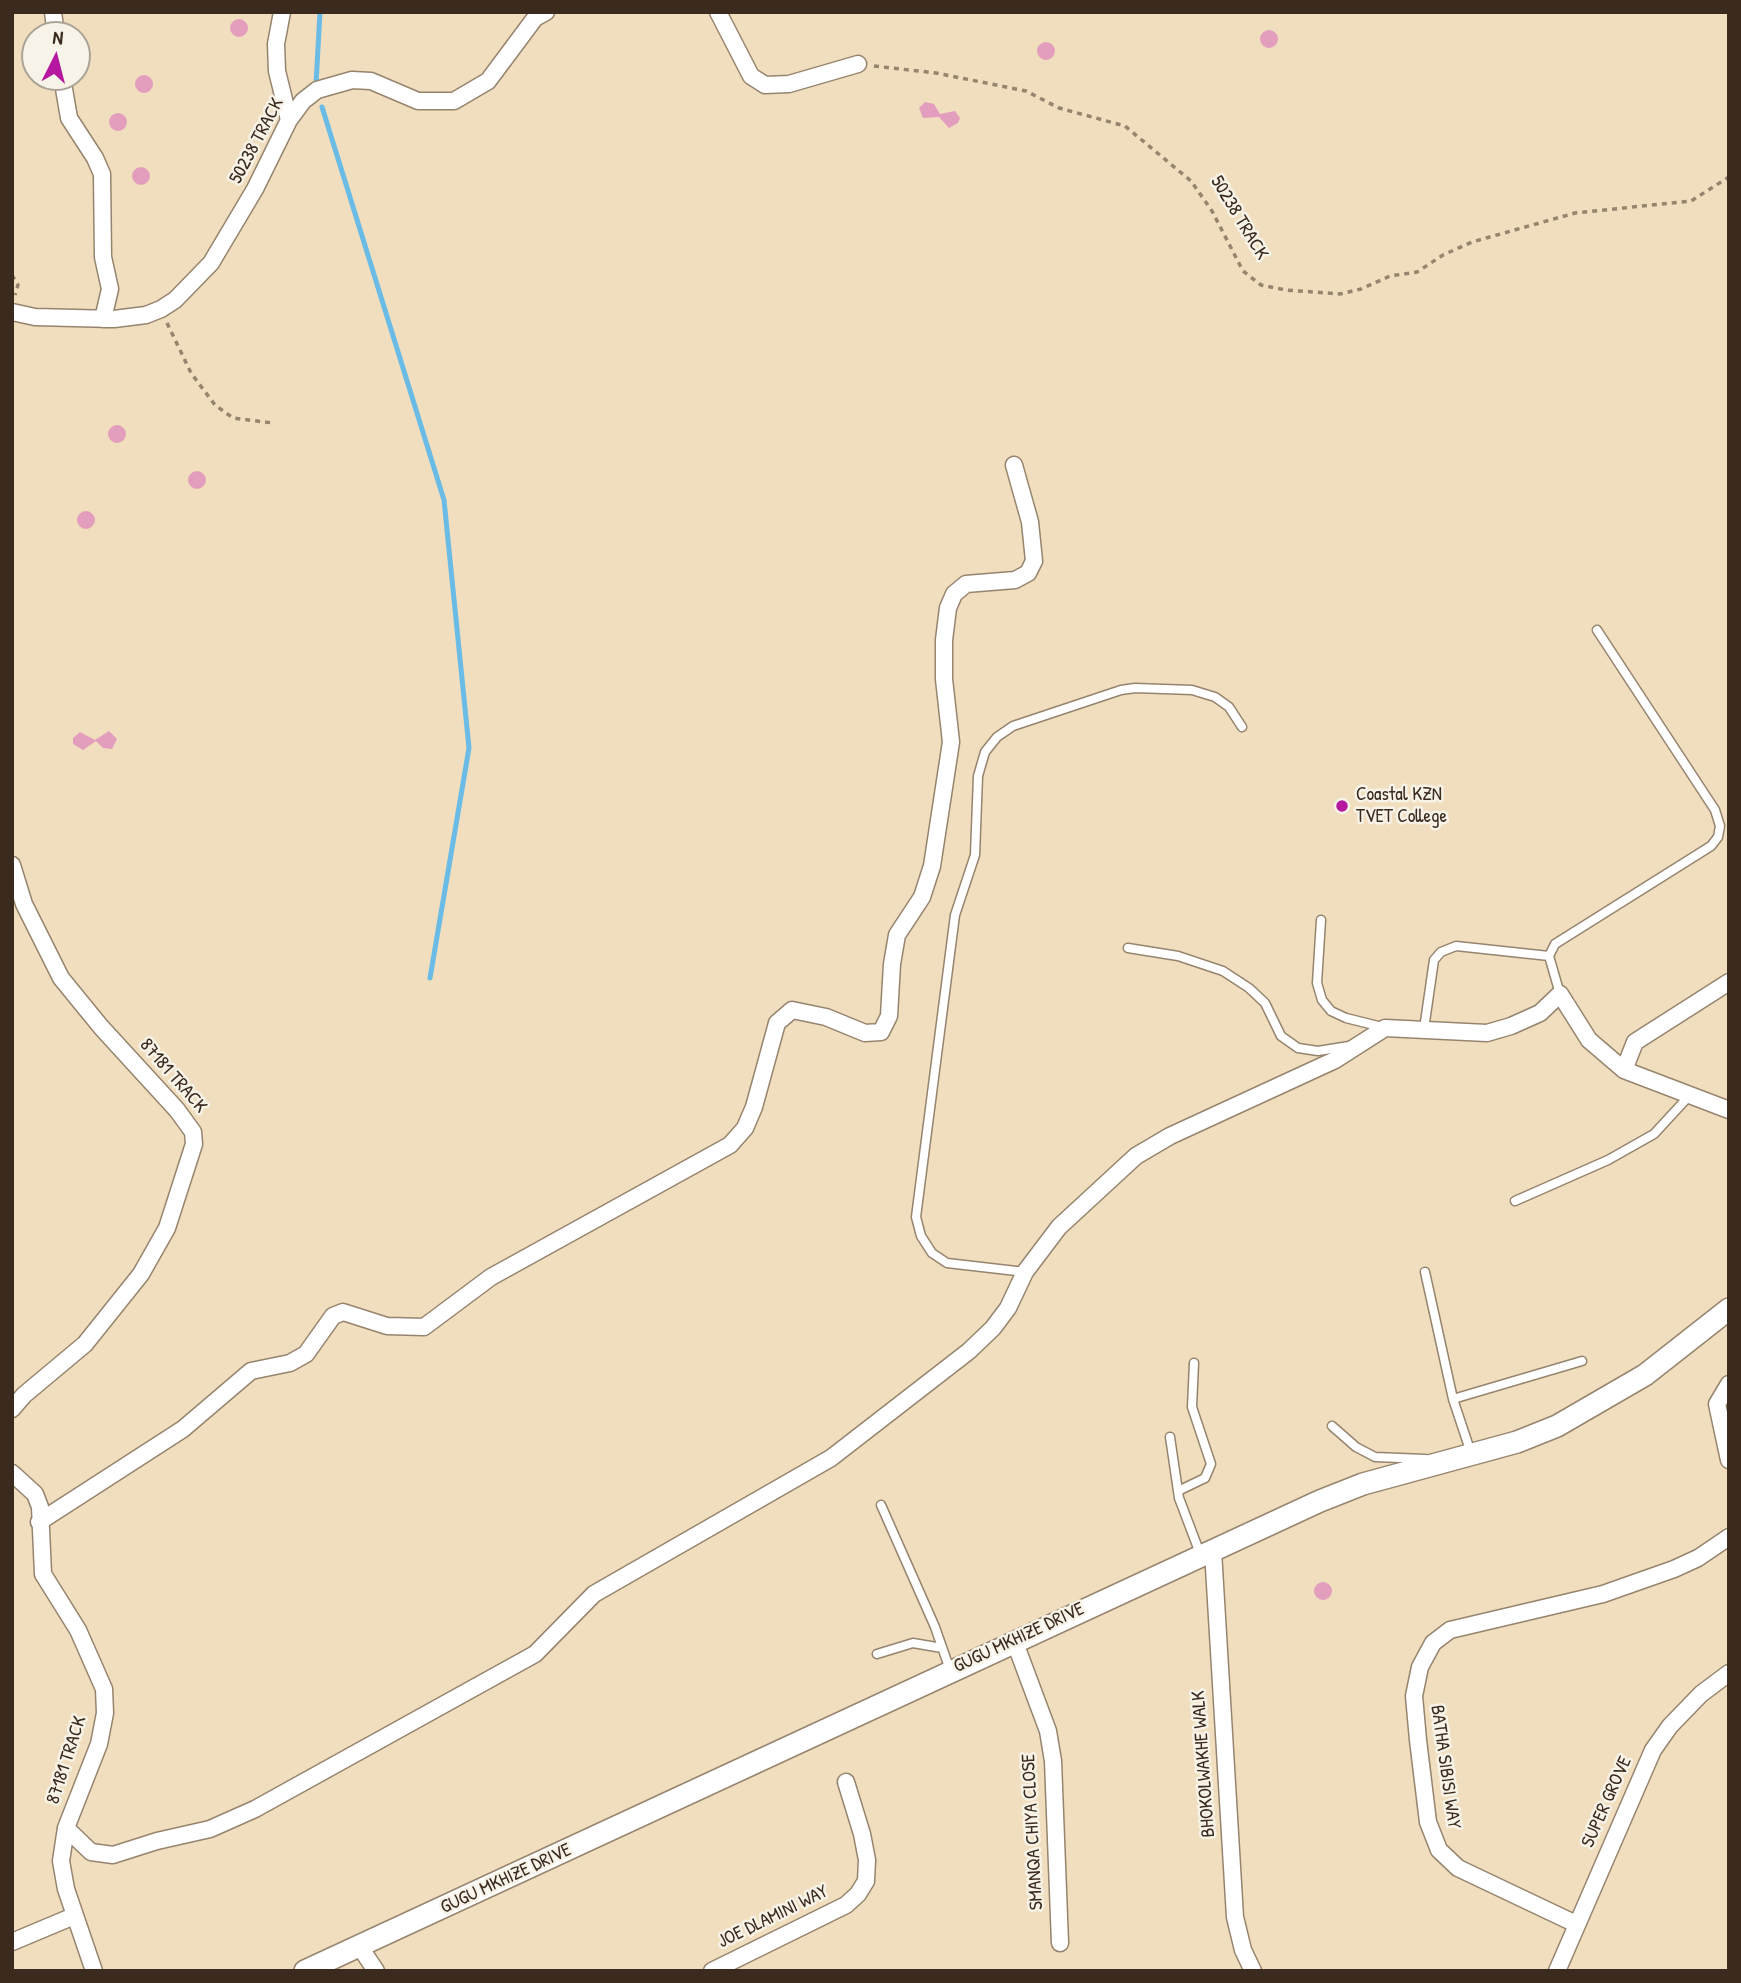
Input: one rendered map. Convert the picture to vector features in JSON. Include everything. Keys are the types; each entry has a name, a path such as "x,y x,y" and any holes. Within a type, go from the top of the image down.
{"street":[{"path":"282,12 276,44 277,71 289,120"},
{"name":"50238 TRACK","path":"14,304 35,317 103,319 146,315 156,311 175,299 211,263 255,189 289,120 303,101 317,90 352,80 371,81 418,101 454,101 471,94 488,81 536,18 546,12"},
{"path":"718,12 751,76 765,85 789,84 858,64"},
{"path":"64,91 69,118 102,174 103,257 110,289 103,319"},
{"path":"39,1522 183,1429 251,1371 290,1363 306,1354 333,1317 343,1312 387,1326 424,1327 491,1277 730,1145 745,1128 754,1107 778,1023 792,1010 826,1017 865,1033 881,1032 889,1016 891,964 897,935 922,897 932,866 951,741 944,653 948,608 954,594 966,584 1015,580 1028,573 1034,561 1030,522 1014,466"},
{"name":"87181 TRACK","path":"12,865 35,928 61,978 101,1027 177,1110 193,1132 194,1144 167,1228 141,1274 85,1344 24,1395 12,1409"},
{"path":"1624,1069 1635,1042 1729,982"},
{"path":"66,1828 91,1852 113,1855 236,1819 534,1654 594,1594 831,1458 969,1351 993,1328 1008,1308 1025,1272 1084,1201 1136,1156 1170,1136 1335,1060 1385,1028 1456,1033 1499,1030 1540,1013 1560,994 1589,1040 1624,1069 1729,1110"},
{"name":"GUGU MKHIZE DRIVE","path":"305,1971 1014,1640 1320,1501 1363,1485 1472,1455 1557,1426 1596,1406 1645,1375 1729,1309"},
{"path":"1729,1384 1717,1404 1729,1460"},
{"name":"87181 TRACK","path":"12,1473 35,1494 40,1507 43,1574 78,1630 104,1689 105,1713 99,1744 66,1828 61,1861 74,1916 94,1971"},
{"name":"BATHA SIBISI WAY","path":"1576,1924 1458,1868 1439,1850 1428,1822 1418,1740 1414,1696 1420,1667 1433,1643 1450,1630 1603,1594 1674,1569 1698,1558 1729,1537"},
{"name":"BHOKOLWAKHE WALK","path":"1207,1553 1235,1917 1242,1950 1253,1971"},
{"name":"SMANQA CHIYA CLOSE","path":"1014,1640 1048,1731 1053,1761 1060,1943"},
{"name":"SUPER GROVE","path":"1557,1971 1653,1750 1670,1726 1701,1694 1729,1673"},
{"name":"JOE DLAMINI WAY","path":"712,1971 846,1905 858,1894 866,1881 866,1860 862,1834 846,1782"},
{"path":"12,1942 74,1916"},
{"path":"360,1947 376,1971"}],"lane":[{"path":"1560,994 1549,956 1555,944 1711,846 1718,838 1720,826 1715,810 1597,630"},
{"path":"1025,1272 947,1263 932,1253 921,1236 916,1217 955,915 975,855 978,776 985,752 997,737 1013,726 1128,689 1192,690 1215,697 1229,707 1242,727"},
{"path":"1321,920 1317,983 1322,1000 1331,1011 1346,1018 1385,1028"},
{"path":"1424,1029 1432,969 1441,952 1456,946 1549,956"},
{"path":"1128,948 1178,956 1223,971 1249,988 1265,1003 1281,1036 1298,1048 1318,1051 1359,1045"},
{"path":"1515,1201 1608,1160 1654,1134 1690,1095"},
{"path":"1425,1272 1453,1399 1472,1455"},
{"path":"1453,1399 1582,1361"},
{"path":"1178,1491 1205,1478 1211,1464 1192,1407 1194,1363"},
{"path":"1332,1426 1356,1447 1375,1457 1429,1460 1437,1465"},
{"path":"1170,1437 1178,1491 1207,1553"},
{"path":"881,1505 950,1670"},
{"path":"877,1654 913,1643 942,1648"}],"path":[{"name":"50238 TRACK","path":"858,64 936,73 1026,91 1059,108 1125,126 1191,181 1212,211 1243,271 1261,285 1286,290 1340,294 1361,289 1390,276 1417,272 1443,255 1472,242 1575,213 1691,201 1729,177"},
{"path":"12,275 18,285 14,304"},
{"path":"156,311 173,330 191,373 215,405 233,418 274,423"}],"building":[{"path":"239,19 245,22 248,28 245,34 239,37 233,34 230,28 233,22"},
{"path":"1269,30 1275,33 1278,39 1275,45 1269,48 1263,45 1260,39 1263,33"},
{"path":"1046,42 1052,45 1055,51 1052,57 1046,60 1040,57 1037,51 1040,45"},
{"path":"144,75 150,78 153,84 150,90 144,93 138,90 135,84 138,78"},
{"path":"925,102 934,104 940,114 955,111 960,118 958,123 949,128 939,117 923,118 919,108"},
{"path":"118,113 124,116 127,122 124,128 118,131 112,128 109,122 112,116"},
{"path":"141,167 147,170 150,176 147,182 141,185 135,182 132,176 135,170"},
{"path":"117,425 123,428 126,434 123,440 117,443 111,440 108,434 111,428"},
{"path":"197,471 203,474 206,480 203,486 197,489 191,486 188,480 191,474"},
{"path":"86,511 92,514 95,520 92,526 86,529 80,526 77,520 80,514"},
{"path":"109,731 117,739 112,749 103,748 96,741 83,750 73,744 73,738 80,732 95,740"},
{"path":"1323,1582 1329,1585 1332,1591 1329,1597 1323,1600 1317,1597 1314,1591 1317,1585"}],"waterway":[{"path":"316,84 320,12"},
{"path":"322,107 444,500 469,748 430,978"}],"place":[{"name":"Coastal KZN TVET College","path":"1342,806"}]}
